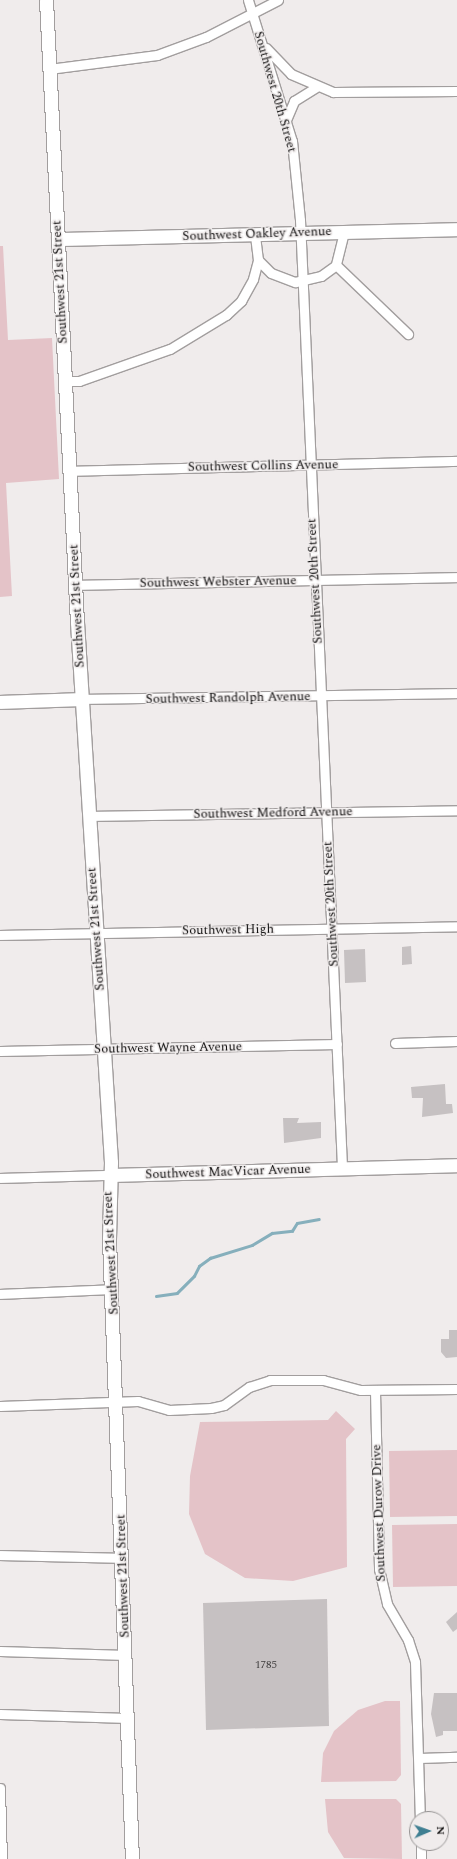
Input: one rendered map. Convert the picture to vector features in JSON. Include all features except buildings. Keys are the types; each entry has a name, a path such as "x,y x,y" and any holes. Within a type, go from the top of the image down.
{"main road":[{"name":"Southwest 21st Street","path":"46,0 64,382 97,933 109,1175 132,1859"},
{"name":"Southwest Oakley Avenue","path":"58,239 457,229"},
{"name":"Southwest Randolph Avenue","path":"0,702 83,699"},
{"name":"Southwest MacVicar Avenue","path":"109,1175 457,1165"}],"street":[{"name":"Southwest 20th Street","path":"248,0 286,120 295,162 300,233 309,465 333,928 342,1168"},
{"path":"49,69 157,55 206,38 278,0"},
{"path":"260,39 280,65 316,87 351,93 457,91"},
{"path":"286,120 294,101 316,87"},
{"path":"258,260 265,270 280,278 302,282 321,276 336,265 344,232"},
{"path":"64,382 79,381 151,357 203,331 241,301 253,279 258,260 255,234"},
{"path":"336,265 408,334"},
{"name":"Southwest Collins Avenue","path":"69,472 457,461"},
{"name":"Southwest Webster Avenue","path":"75,584 457,577"},
{"name":"Southwest Randolph Avenue","path":"83,699 457,693"},
{"name":"Southwest Medford Avenue","path":"90,816 457,810"},
{"name":"Southwest High","path":"0,935 457,926"},
{"path":"394,1043 457,1041"},
{"name":"Southwest Wayne Avenue","path":"0,1051 337,1044"},
{"name":"Southwest MacVicar Avenue","path":"0,1178 109,1175"},
{"path":"0,1294 113,1289"},
{"path":"0,1406 144,1402 169,1410 217,1407 236,1398 249,1387 270,1380 323,1380 354,1390 375,1391 457,1389"},
{"name":"Southwest Durow Drive","path":"375,1391 379,1569 387,1604 408,1640 416,1662 420,1811"},
{"path":"0,1555 123,1558"},
{"path":"0,1651 126,1655"},
{"path":"0,1714 128,1718"},
{"path":"419,1758 457,1757"},
{"path":"0,1788 2,1859"}],"shaded area":[{"path":"0,246 3,246 8,340 52,338 59,479 6,483 12,596 0,597"},
{"path":"336,1411 355,1429 346,1439 347,1567 293,1581 245,1578 205,1554 189,1514 190,1476 200,1422 328,1420"},
{"path":"457,1450 457,1516 390,1517 389,1451"},
{"path":"457,1524 457,1586 393,1587 392,1525"},
{"path":"385,1701 400,1701 401,1775 396,1781 321,1782 323,1753 334,1731 358,1710"},
{"path":"325,1799 396,1799 401,1804 402,1859 344,1858 328,1832"}],"waterway":[{"path":"156,1296 177,1293 194,1276 199,1266 210,1258 252,1245 272,1233 292,1231 297,1223 319,1219"}]}
